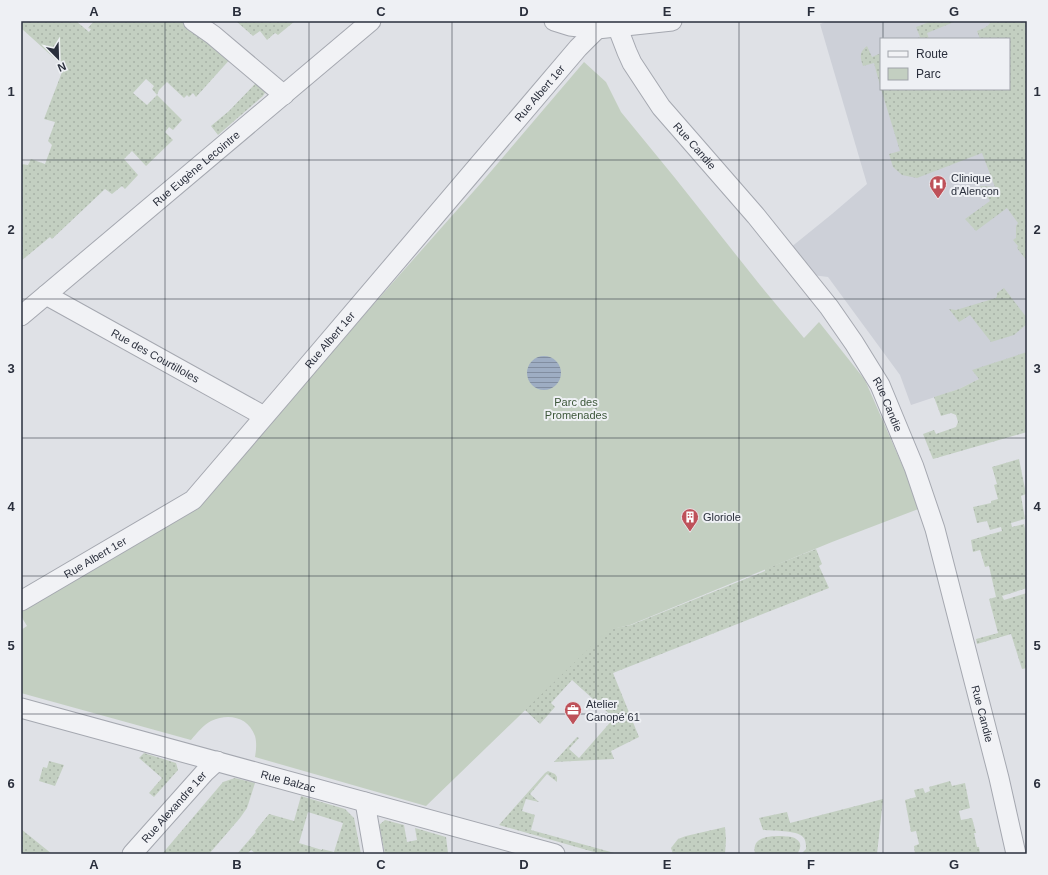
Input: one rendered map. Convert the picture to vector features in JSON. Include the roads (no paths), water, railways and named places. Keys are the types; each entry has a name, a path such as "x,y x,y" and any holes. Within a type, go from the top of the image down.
{"street":[{"path":"193,21 213,35 284,95"},
{"name":"Rue Eugène Lecointre","path":"21,316 371,21"},
{"path":"554,21 570,26 597,29 672,21"},
{"name":"Rue Candie","path":"617,26 632,63 661,107 756,216 824,301 854,343 880,385 914,467 935,529 999,778 1016,854"},
{"name":"Rue Albert 1er","path":"21,601 193,500 578,48 597,29"},
{"name":"Rue des Courtilloles","path":"46,295 264,416"},
{"name":"Rue Balzac","path":"21,708 555,854"},
{"name":"Rue Alexandre 1er","path":"132,854 216,761"},
{"path":"365,802 374,854"}],"water":[{"path":"541,356 547,356 551,357 558,363 561,373 560,380 554,387 547,390 541,390 537,389 530,383 527,376 527,370 528,366 534,359"}],"place":[{"name":"Clinique d'Alençon","path":"938,199"},
{"name":"Gloriole","path":"690,532"},
{"name":"Atelier Canopé 61","path":"573,725"}],"park label":[{"name":"Parc des Promenades","path":"576,408"}]}
